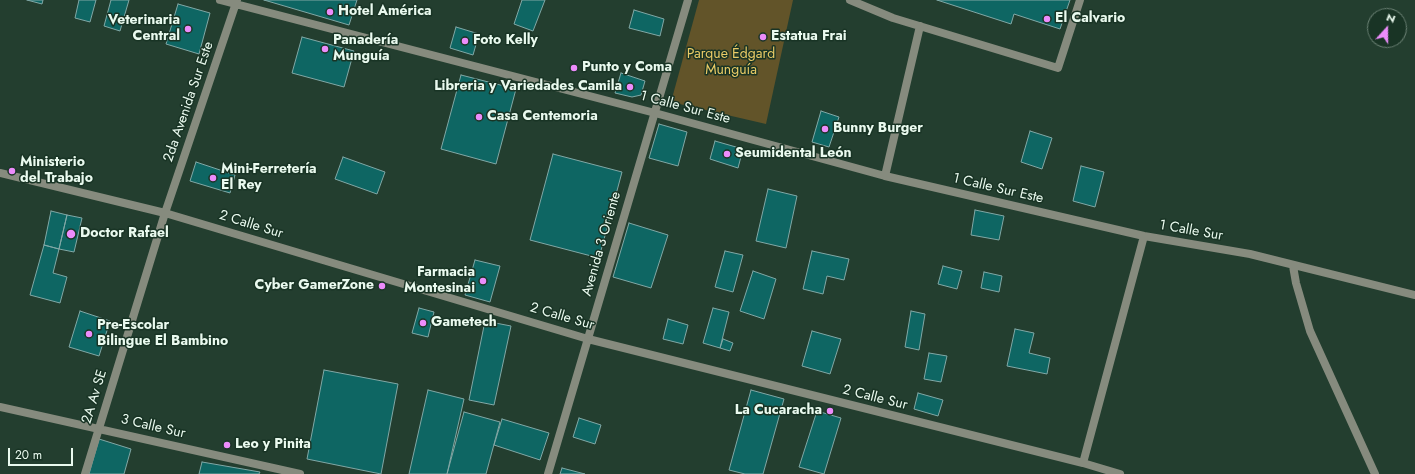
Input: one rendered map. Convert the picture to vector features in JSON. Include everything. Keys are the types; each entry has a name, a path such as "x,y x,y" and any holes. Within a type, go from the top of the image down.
{"street":[{"name":"1 Calle Sur Este","path":"220,0 236,2 655,113 885,176 1144,236"},
{"name":"Avenida 3 Oriente","path":"548,474 688,0"},
{"path":"850,0 893,18 1058,68 1080,0"},
{"name":"2da Avenida Sur Este","path":"165,213 236,2"},
{"path":"885,176 920,26"},
{"name":"2 Calle Sur","path":"0,173 165,213 588,339 1083,463 1120,474"},
{"name":"2A Av SE","path":"85,474 165,213"},
{"name":"1 Calle Sur","path":"1083,463 1144,236 1250,254 1293,266 1415,295"},
{"path":"1293,266 1296,283 1310,331 1376,474"},
{"name":"3 Calle Sur","path":"0,407 300,474"}],"green space":[{"name":"Parque Édgard Munguía","path":"699,0 793,0 766,124 671,102"}],"building":[{"path":"27,0 43,0 42,4"},
{"path":"79,0 96,0 90,22 75,18"},
{"path":"111,0 129,0 120,31 104,26"},
{"name":"Hotel América","path":"264,0 357,0 349,25"},
{"path":"522,0 545,0 533,31 514,24"},
{"name":"El Calvario","path":"937,0 1070,0 1060,29 1014,14 1011,24"},
{"name":"Veterinaria Central","path":"178,4 210,13 199,54 166,44"},
{"path":"634,10 664,19 660,36 629,28"},
{"name":"Foto Kelly","path":"456,27 479,34 473,55 450,48"},
{"path":"302,37 354,51 344,87 292,73"},
{"name":"Libreria y Variedades Camila","path":"621,73 645,81 641,95 632,97 615,93"},
{"name":"Casa Centemoria","path":"461,75 516,89 496,164 441,149"},
{"name":"Bunny Burger","path":"821,111 839,117 829,147 812,142"},
{"path":"659,124 687,132 678,166 649,158"},
{"path":"1030,131 1052,138 1042,169 1021,162"},
{"name":"Seumidental León","path":"715,141 743,149 738,168 710,159"},
{"path":"553,154 622,172 599,258 530,240"},
{"path":"343,157 385,172 377,194 335,179"},
{"name":"Mini-Ferretería El Rey","path":"196,162 235,175 230,193 190,181"},
{"path":"1081,166 1104,172 1095,207 1073,201"},
{"path":"768,189 797,196 786,248 756,241"},
{"path":"975,210 1004,216 999,240 971,235"},
{"path":"51,211 67,215 59,249 44,245"},
{"name":"Doctor Rafael","path":"67,215 82,218 74,252 59,249"},
{"path":"629,223 668,235 651,288 613,277"},
{"path":"44,245 59,249 53,273 67,277 60,303 30,295"},
{"path":"725,251 743,255 733,292 715,287"},
{"path":"812,251 849,259 844,280 827,276 823,294 803,289"},
{"name":"Farmacia Montesinai","path":"475,260 500,266 490,302 465,295"},
{"path":"943,266 962,271 957,289 938,284"},
{"path":"753,271 776,279 764,319 740,311"},
{"path":"984,272 1002,276 999,292 981,288"},
{"name":"Gametech","path":"419,308 434,312 428,337 412,333"},
{"path":"713,308 729,312 720,348 703,343"},
{"name":"Pre-Escolar Bilingue El Bambino","path":"80,311 110,321 99,356 69,347"},
{"path":"911,311 925,314 919,350 905,347"},
{"path":"668,319 688,325 683,344 663,339"},
{"path":"485,321 511,326 494,405 469,400"},
{"path":"1015,329 1034,333 1029,353 1050,358 1047,374 1007,366"},
{"path":"812,331 841,339 830,374 802,366"},
{"path":"723,339 733,343 730,351 720,348"},
{"path":"929,353 947,356 941,382 924,379"},
{"path":"324,370 398,384 381,474 307,459"},
{"path":"428,390 464,399 447,474 409,474"},
{"path":"751,390 784,399 763,474 745,474 729,470"},
{"path":"918,393 943,400 938,416 914,409"},
{"path":"817,411 841,418 824,474 799,467"},
{"path":"464,412 500,422 486,474 447,474"},
{"path":"579,418 601,425 595,444 573,437"},
{"path":"502,419 549,433 540,460 494,445"},
{"path":"99,439 131,449 124,474 89,474"},
{"path":"202,462 260,472 259,474 199,474"},
{"path":"562,468 585,474 560,474"}],"place":[{"name":"Hotel América","path":"330,12"},
{"name":"El Calvario","path":"1047,19"},
{"name":"Veterinaria Central","path":"188,29"},
{"name":"Estatua Frai","path":"763,37"},
{"name":"Foto Kelly","path":"465,41"},
{"name":"Panadería Munguía","path":"325,49"},
{"name":"Punto y Coma","path":"574,68"},
{"name":"Libreria y Variedades Camila","path":"630,87"},
{"name":"Casa Centemoria","path":"479,117"},
{"name":"Bunny Burger","path":"825,129"},
{"name":"Seumidental León","path":"727,154"},
{"name":"Ministerio del Trabajo","path":"12,171"},
{"name":"Mini-Ferretería El Rey","path":"213,178"},
{"name":"Doctor Rafael","path":"71,234"},
{"name":"Farmacia Montesinai","path":"483,281"},
{"name":"Cyber GamerZone","path":"382,286"},
{"name":"Gametech","path":"423,323"},
{"name":"Pre-Escolar Bilingue El Bambino","path":"89,334"},
{"name":"La Cucaracha","path":"830,411"},
{"name":"Leo y Pinita","path":"227,445"}]}
